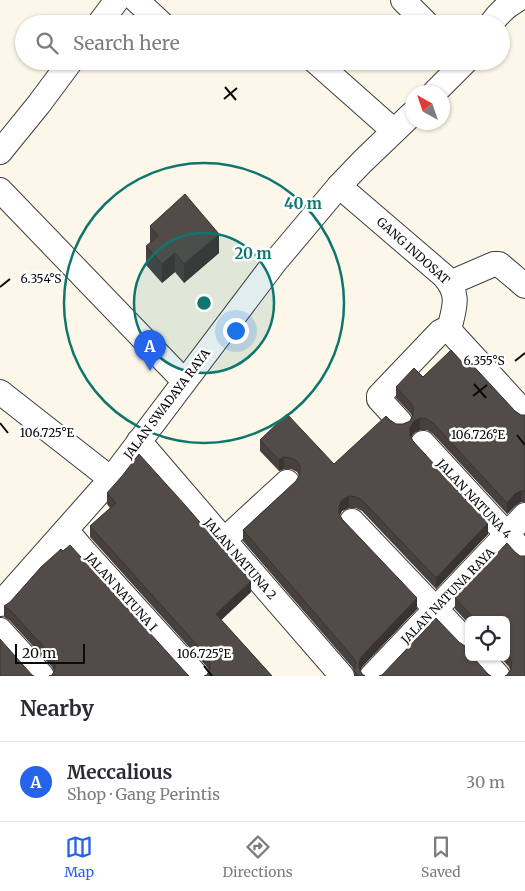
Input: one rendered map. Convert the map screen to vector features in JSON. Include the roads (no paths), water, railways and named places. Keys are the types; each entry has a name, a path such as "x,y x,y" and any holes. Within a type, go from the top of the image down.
{"street":[{"path":"106,15 117,0"},
{"path":"136,0 152,15"},
{"path":"402,0 418,15"},
{"path":"499,15 517,0"},
{"path":"4,140 63,70"},
{"path":"325,70 394,131"},
{"path":"442,85 457,70"},
{"name":"JALAN SWADAYA RAYA","path":"0,604 111,479 275,262 339,186 405,121"},
{"name":"GANG INDOSAT","path":"339,186 450,283 454,290 456,303 449,330"},
{"path":"2,196 184,381"},
{"path":"450,283 494,264 499,264 525,286"},
{"path":"400,422 379,399 380,393 444,330 449,330 525,413"},
{"path":"0,392 111,479"},
{"name":"JALAN NATUNA 2","path":"140,441 342,676"},
{"name":"JALAN NATUNA 4","path":"424,443 525,554"},
{"path":"224,540 287,482"},
{"name":"JALAN NATUNA RAYA","path":"372,676 525,515"},
{"path":"352,521 465,640"},
{"name":"JALAN NATUNA I","path":"66,530 197,676"},
{"path":"0,630 42,676"},
{"path":"484,661 498,676"}],"place":[{"name":"Meccalious","path":"150,371"}]}
